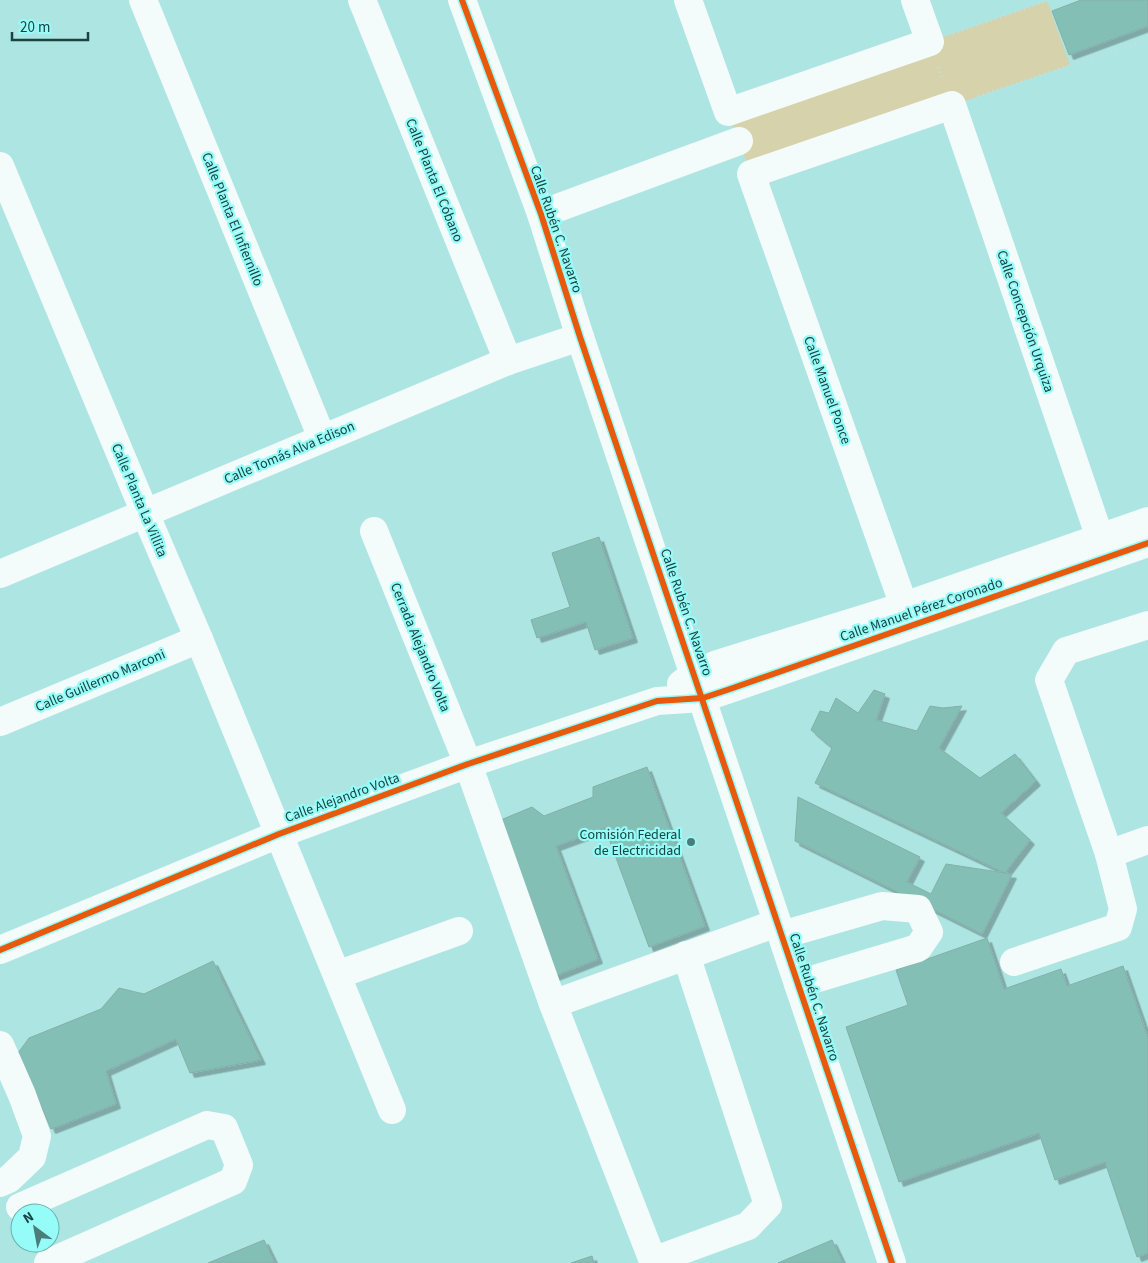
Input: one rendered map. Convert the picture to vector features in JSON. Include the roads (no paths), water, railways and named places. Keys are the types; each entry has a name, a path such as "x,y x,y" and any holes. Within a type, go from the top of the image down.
{"street":[{"name":"Calle Planta El Infiernillo","path":"143,0 322,438"},
{"name":"Calle Planta El Cóbano","path":"362,0 508,361"},
{"name":"Calle Rubén C. Navarro","path":"462,0 541,214 580,337 892,1263"},
{"path":"688,0 728,112 930,42 915,0"},
{"name":"Calle Manuel Ponce","path":"904,606 751,174 952,105"},
{"name":"Calle Concepción Urquiza","path":"952,105 1100,538"},
{"path":"541,214 739,141"},
{"name":"Calle Planta La Villita","path":"0,166 199,639 392,1110"},
{"name":"Calle Tomás Alva Edison","path":"0,574 508,361 580,337"},
{"name":"Cerrada Alejandro Volta","path":"374,531 468,764 553,1004 653,1262"},
{"name":"Calle Manuel Pérez Coronado","path":"699,686 717,664 904,606 1100,538 1148,539"},
{"name":"Calle Manuel Pérez Coronado","path":"699,686 1148,539"},
{"path":"1014,962 1118,927 1123,908 1109,854 1049,680 1066,651 1148,625"},
{"name":"Calle Guillermo Marconi","path":"0,722 199,639"},
{"name":"Calle Alejandro Volta","path":"0,950 279,834 468,764 699,686"},
{"path":"1109,854 1148,840"},
{"path":"553,1004 686,955 780,929 882,906 918,909 929,932 918,948 798,984"},
{"path":"337,975 459,931"},
{"path":"653,1262 748,1226 768,1205 686,955"},
{"path":"0,1045 22,1095 37,1136 32,1157 4,1181 18,1203"},
{"path":"37,1203 207,1125 224,1128 239,1165 233,1181 48,1263"}],"place":[{"name":"Comisión Federal de Electricidad","path":"691,842"}]}
